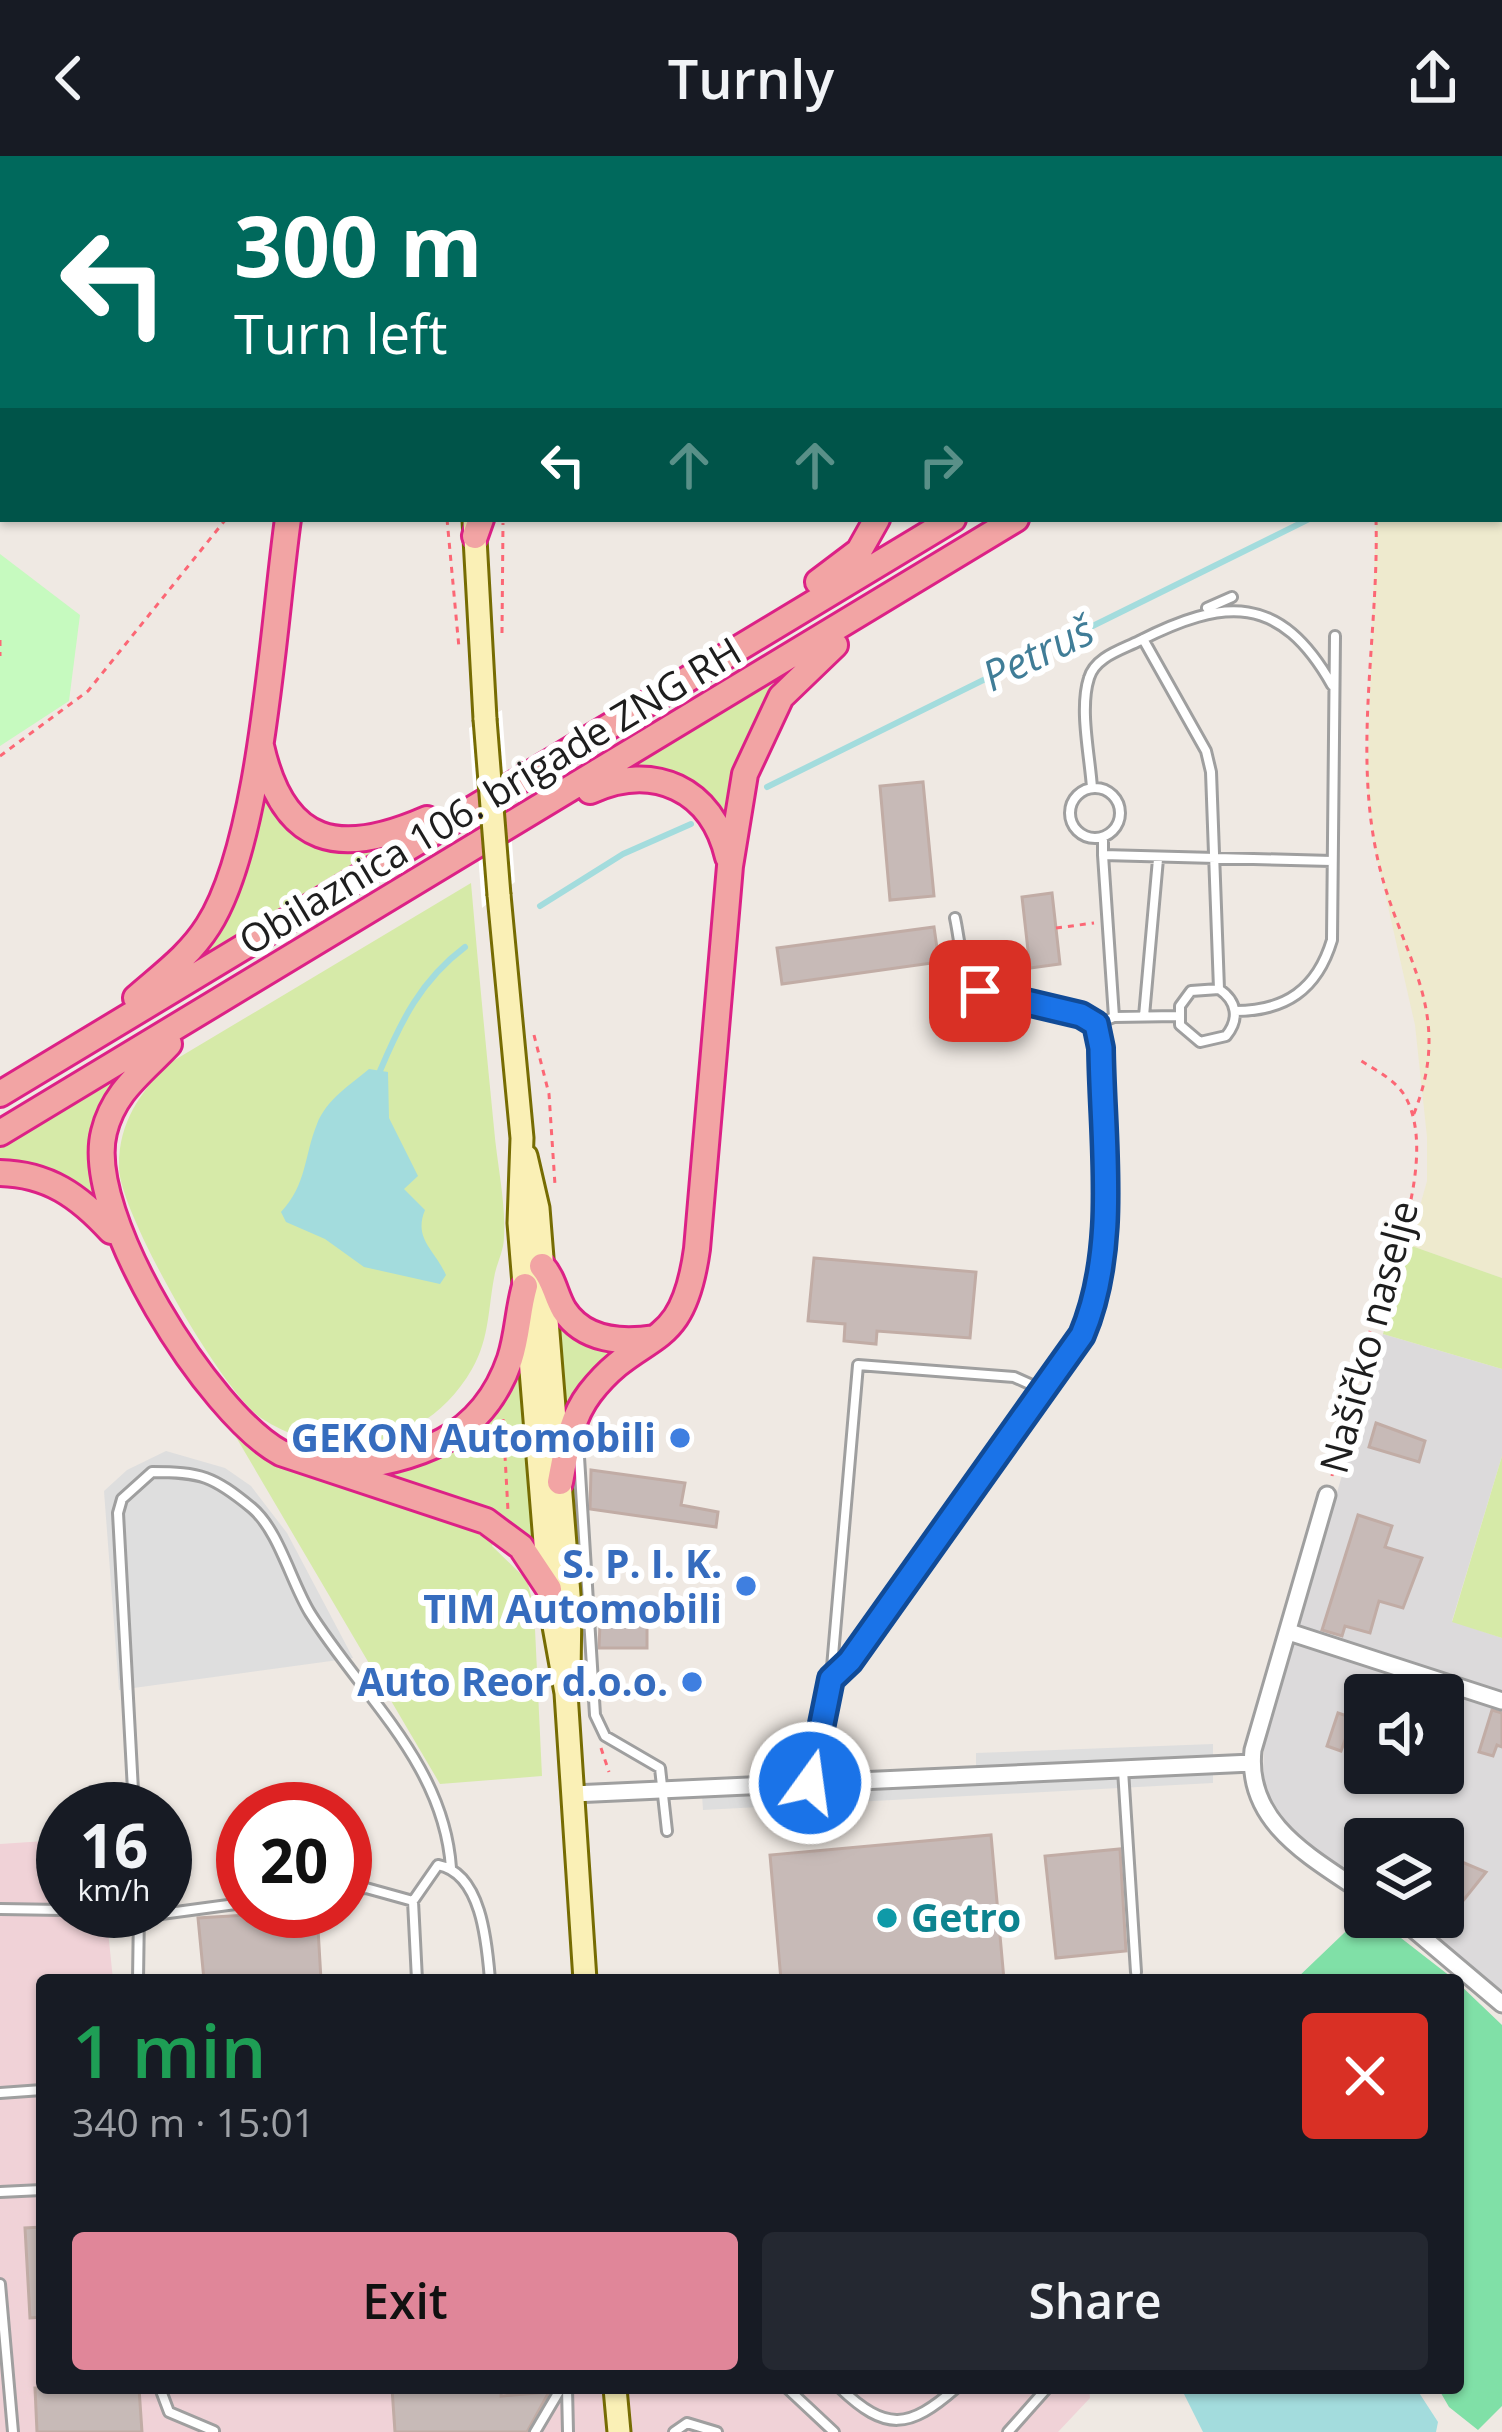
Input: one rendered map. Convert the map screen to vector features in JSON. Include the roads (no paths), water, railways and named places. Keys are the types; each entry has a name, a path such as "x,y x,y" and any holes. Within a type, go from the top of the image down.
{"highway":[{"path":"103,1032 190,950 220,905 238,854 259,736 288,522"},
{"path":"775,626 815,584 860,550 875,522"},
{"name":"Obilaznica 106. brigade ZNG RH","path":"0,1094 947,522"},
{"name":"Obilaznica 106. brigade ZNG RH","path":"0,1133 1011,522"},
{"path":"560,1482 584,1402 603,1378 658,1337 682,1310 693,1279 730,866 745,774 767,719 795,680 859,617"},
{"path":"259,736 274,791 286,809 333,839 373,841 440,814 470,810"},
{"path":"543,807 608,783 660,780 707,807 730,866"},
{"path":"122,1243 101,1178 104,1133 122,1090 190,1019"},
{"path":"0,1173 45,1180 82,1201 122,1243 200,1374 242,1426 281,1453 486,1521 521,1547 549,1589"},
{"path":"542,1266 565,1310 586,1330 614,1340 658,1337"},
{"path":"335,1470 404,1460 448,1441 476,1416 508,1365 525,1286"}],"main road":[{"path":"477,525 485,719 522,1138 519,1223 549,1589 566,1693 585,1974"},
{"path":"522,1138 538,1208 560,1482 572,1642 566,1693"},
{"path":"616,2394 619,2432"}],"street":[{"name":"Našičko naselje","path":"1252,1763 1327,1495"},
{"path":"1289,1632 1502,1701"},
{"path":"572,1794 1252,1763 1259,1800 1275,1826 1344,1878"},
{"path":"1426,1938 1499,1995"}],"lane":[{"path":"1092,788 1089,677 1098,661 1232,597"},
{"path":"1184,618 1233,610 1277,623 1318,661 1334,689"},
{"path":"1235,1011 1265,1011 1292,1002 1326,959 1332,940 1335,636"},
{"path":"1143,639 1206,751 1219,989 1235,1011 1232,1029 1209,1043 1185,1033 1178,1016 1191,991 1219,989"},
{"path":"1092,788 1114,797 1120,812 1116,828 1103,837 1086,837 1071,819 1073,802 1092,788"},
{"path":"1103,837 1114,1017"},
{"path":"1103,855 1215,862 1332,861"},
{"path":"1144,1016 1158,859"},
{"path":"831,1679 850,1661 1082,1335 1103,1263 1101,1048 1096,1024 1081,1015 980,991 968,978 955,918"},
{"path":"1096,1024 1114,1017 1178,1016"},
{"path":"810,1783 831,1679 858,1364 1014,1377 1043,1390"},
{"path":"579,1457 599,1728 617,1744 654,1762 665,1790 668,1831"},
{"path":"133,1782 118,1513 122,1499 152,1472 200,1472 257,1511 310,1613 421,1764 448,1825 451,1868"},
{"path":"1123,1769 1136,1972"},
{"path":"417,1974 413,1900 438,1865 451,1868 466,1883 481,1916 489,1974"},
{"path":"372,1890 413,1900"},
{"path":"0,1909 36,1910"},
{"path":"138,1974 139,1938"},
{"path":"0,2093 36,2090"},
{"path":"0,2192 36,2190"},
{"path":"0,2284 14,2432"},
{"path":"160,2394 161,2403 174,2415 215,2432"},
{"path":"535,2432 560,2394"},
{"path":"565,2394 568,2432"},
{"path":"793,2394 834,2432"},
{"path":"845,2394 857,2409 885,2425 914,2424 949,2394"},
{"path":"1008,2432 1042,2394"},
{"path":"674,2432 687,2422 717,2432"},
{"path":"198,2432 215,2432"}],"water":[{"path":"369,1069 388,1072 389,1118 418,1176 404,1189 425,1210 423,1237 446,1275 440,1284 364,1267 325,1239 286,1222 281,1212 300,1180 321,1115"},
{"path":"1184,2394 1420,2394 1438,2422 1436,2432 1203,2432"}],"waterway":[{"name":"Petruš","path":"767,787 1303,522"},
{"name":"Petruš","path":"540,906 623,854 691,824"},
{"name":"Petruš","path":"380,1071 414,1003 436,973 465,947"}],"place":[{"name":"GEKON Automobili","path":"680,1438"},
{"name":"S. P. I. K. TIM Automobili","path":"746,1586"},
{"name":"Auto Reor d.o.o.","path":"692,1682"},
{"name":"Getro","path":"887,1918"}]}
